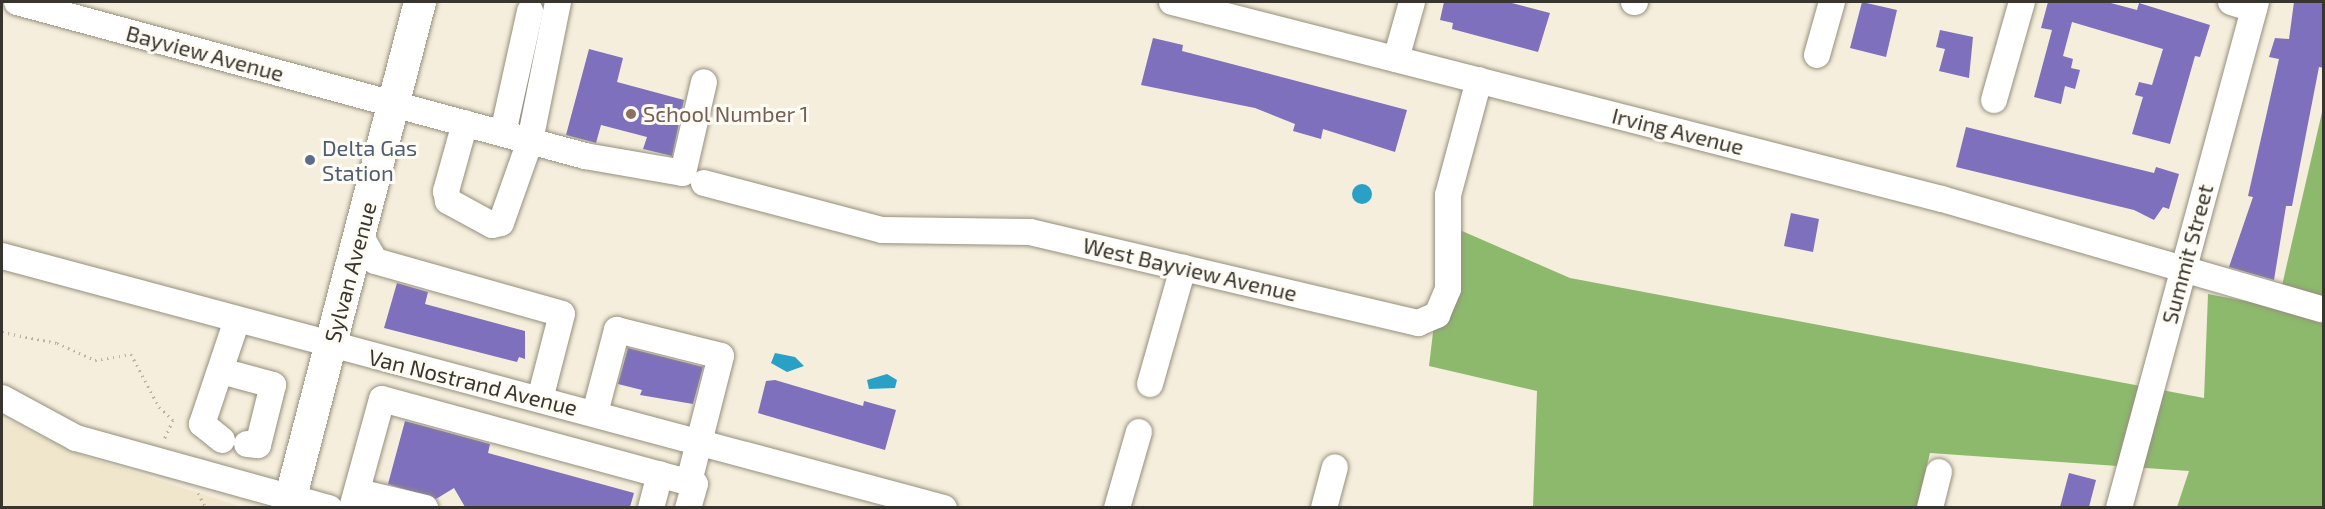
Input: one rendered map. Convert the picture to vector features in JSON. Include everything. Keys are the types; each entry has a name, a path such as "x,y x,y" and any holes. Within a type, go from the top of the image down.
{"main road":[{"name":"Sylvan Avenue","path":"290,501 420,2"}],"street":[{"name":"Bayview Avenue","path":"17,2 394,104"},
{"path":"465,123 446,191 448,201 492,225 501,223 509,208 530,141 558,2"},
{"name":"Irving Avenue","path":"1172,2 1216,7 1396,59 2184,266 2321,309"},
{"path":"1396,59 1412,2"},
{"path":"1817,55 1832,2"},
{"path":"1994,100 2022,2"},
{"name":"Summit Street","path":"2119,507 2184,266 2247,4"},
{"path":"503,134 530,11"},
{"name":"West Bayview Avenue","path":"704,183 882,230 1012,229 1418,323 1429,321 1448,290 1448,195 1479,80"},
{"path":"394,104 561,149 683,173 704,82"},
{"path":"360,235 375,261 562,314 540,399"},
{"name":"Van Nostrand Avenue","path":"2,256 331,346 595,413 893,501 944,507"},
{"path":"1150,384 1183,268"},
{"path":"222,440 202,424 237,320"},
{"path":"595,413 617,330 721,356 689,482"},
{"path":"221,371 273,385 258,445 247,444"},
{"path":"2,398 76,438 158,460 290,501 329,507"},
{"path":"424,507 355,500 382,399 695,483 688,507"},
{"path":"1117,507 1139,432"},
{"path":"1324,507 1335,467"},
{"path":"1930,507 1939,472"},
{"path":"651,507 660,474"}],"path":[{"path":"2,333 57,343 94,360 131,354 174,424 158,460"},
{"path":"198,493 206,507"}],"shaded area":[{"path":"2,418 83,456 242,507 2,507"}],"green space":[{"path":"2323,108 2323,507 2177,507 2189,471 1930,453 1917,507 1533,507 1537,391 1429,366 1446,224 1570,278 2204,398 2208,294 2277,307"}],"water":[{"path":"1362,184 1369,187 1372,194 1369,201 1362,204 1355,201 1352,194 1355,187"},
{"path":"775,353 795,357 804,366 787,372 771,363"},
{"path":"887,374 897,380 895,388 869,389 867,380"}],"building":[{"path":"1444,2 1508,2 1550,13 1538,52 1452,29 1453,23 1440,20"},
{"path":"1862,2 1897,10 1886,57 1850,48"},
{"path":"2048,2 2107,2 2137,10 2139,3 2210,25 2200,57 2195,56 2170,144 2132,134 2143,97 2135,95 2139,82 2152,85 2163,49 2072,22 2063,56 2073,59 2071,68 2080,70 2075,89 2065,86 2061,104 2034,97 2052,30 2041,28"},
{"path":"2294,2 2324,2 2324,68 2319,67 2292,206 2286,206 2274,280 2229,267 2253,197 2248,196 2279,59 2269,57 2275,38 2289,39"},
{"path":"1940,30 1973,37 1969,78 1939,71 1945,49 1936,47"},
{"path":"1153,38 1183,45 1182,51 1407,110 1395,152 1323,129 1321,139 1293,131 1295,124 1255,108 1141,85"},
{"name":"School Number 1","path":"589,49 623,58 617,82 684,100 672,156 643,149 647,137 601,125 596,143 566,135"},
{"path":"1966,127 2154,173 2156,167 2179,174 2169,209 2163,207 2154,220 2134,210 1956,167"},
{"path":"1791,213 1819,219 1813,252 1784,246"},
{"path":"397,283 428,292 425,304 525,331 525,359 519,357 517,362 384,328"},
{"path":"628,348 703,367 693,404 640,395 642,390 618,384"},
{"path":"775,380 863,406 864,401 896,410 885,450 758,413 766,381"},
{"path":"405,421 490,444 488,453 634,493 630,507 465,507 454,488 436,499 388,484"},
{"path":"2069,473 2096,480 2089,507 2060,507"}],"place":[{"name":"School Number 1","path":"631,114"},
{"name":"Delta Gas Station","path":"310,160"}]}
